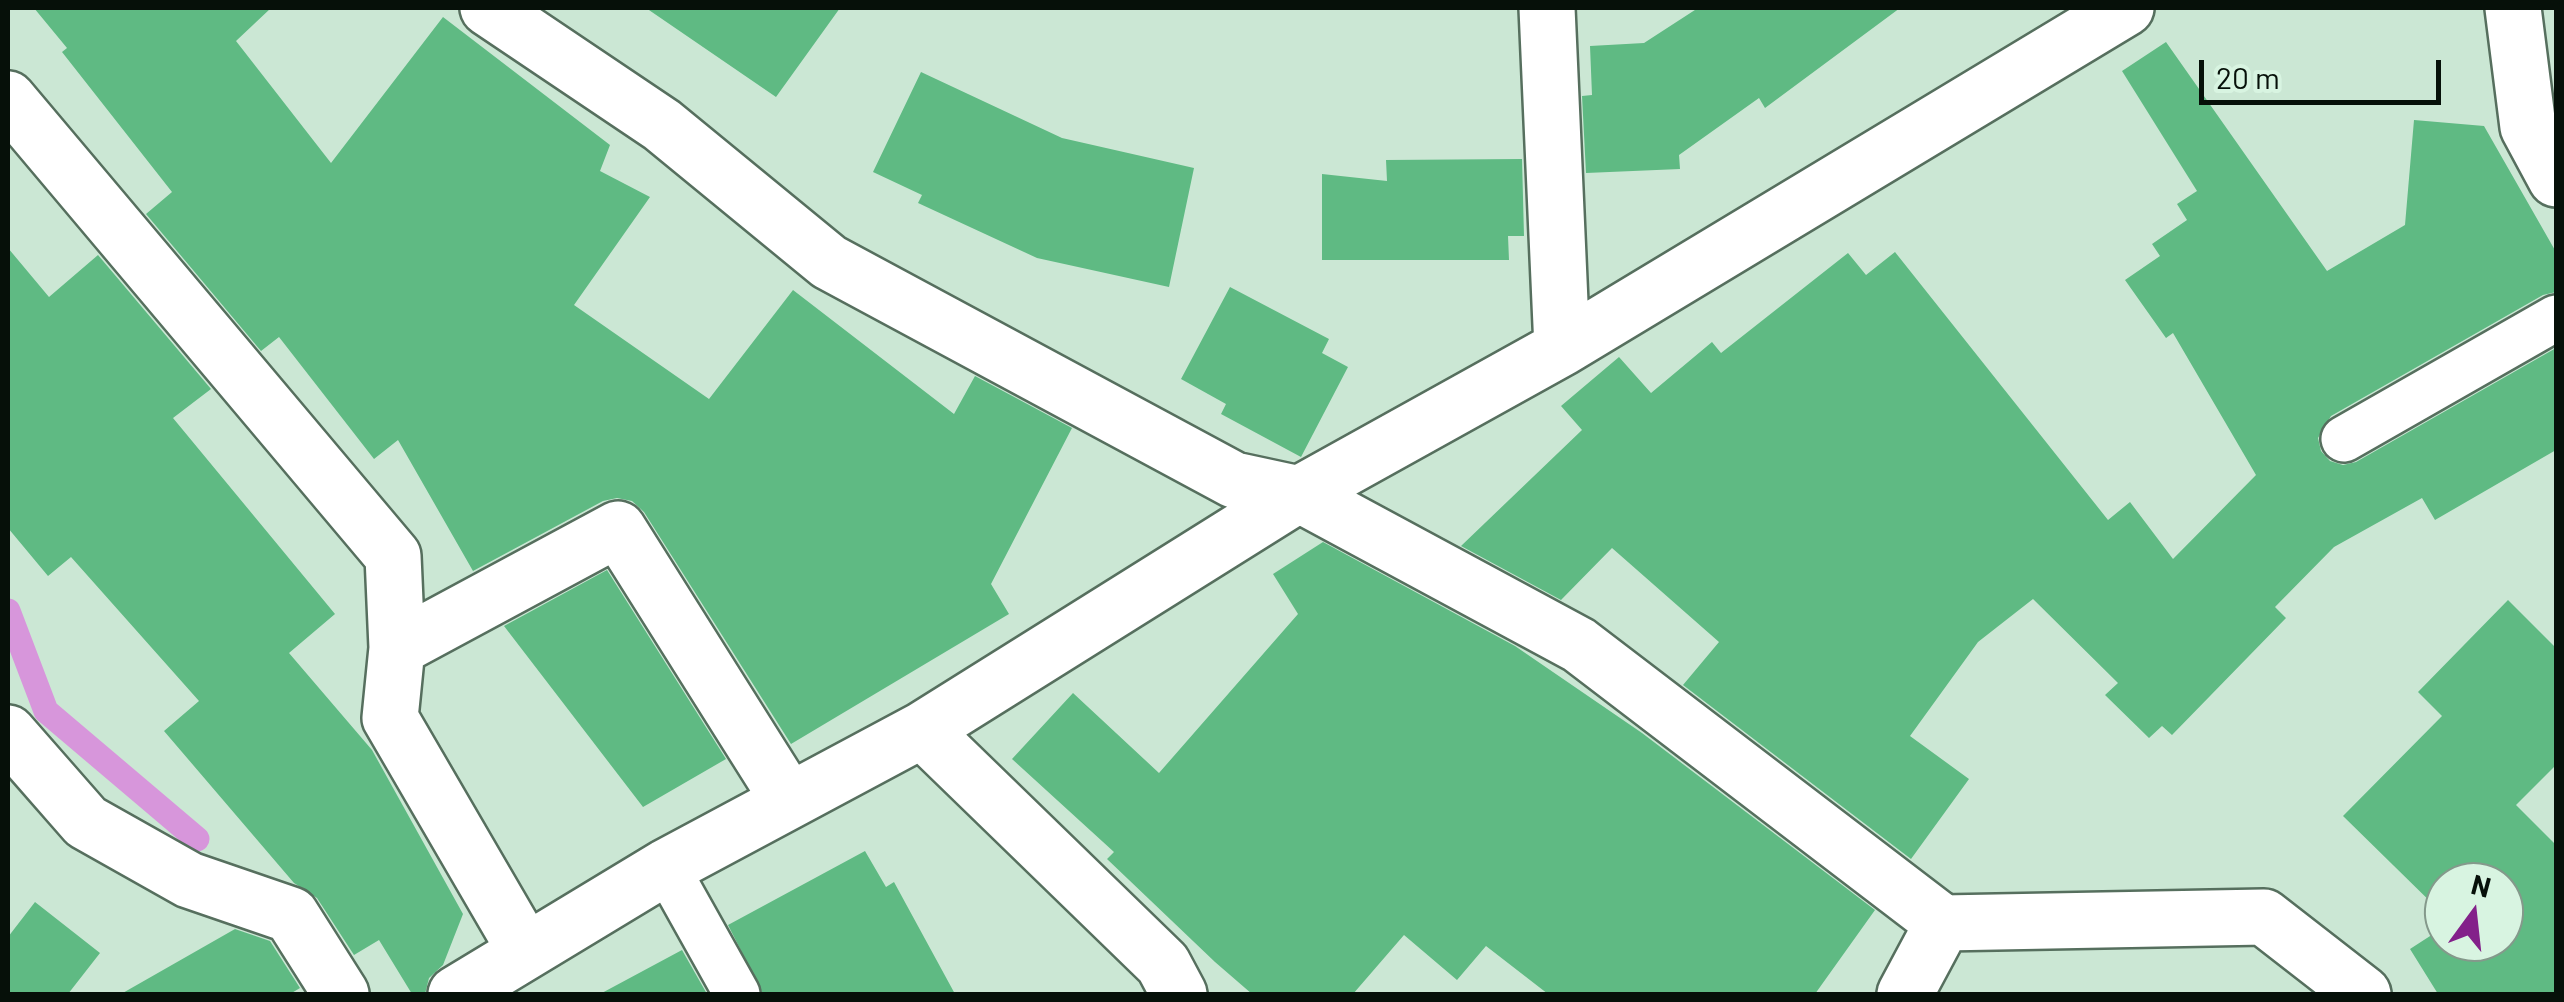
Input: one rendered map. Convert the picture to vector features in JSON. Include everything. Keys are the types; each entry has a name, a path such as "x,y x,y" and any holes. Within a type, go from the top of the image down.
{"street":[{"path":"488,8 662,126 829,262 1234,480 1299,494 1579,645 1943,923 2264,917 2363,994"},
{"path":"1547,8 1562,348"},
{"path":"456,994 666,867 922,730 1299,494 1562,348 2126,8"},
{"path":"2512,8 2528,126 2556,179"},
{"path":"8,99 393,556 397,648 390,718 525,950"},
{"path":"397,648 618,529 788,799"},
{"path":"922,730 1162,964 1180,994"},
{"path":"8,733 86,822 189,880 291,915 341,994"},
{"path":"1905,994 1943,923"}],"lane":[{"path":"2344,439 2556,318"},
{"path":"666,867 736,994"}],"building":[{"path":"34,8 271,8 236,41 331,163 443,17 610,145 600,171 650,197 574,305 709,399 793,290 954,414 975,376 1072,428 991,584 1009,614 791,744 644,512 632,501 603,501 473,571 398,440 374,459 279,337 261,351 146,214 172,192 62,52 67,48"},
{"path":"646,8 840,8 776,97"},
{"path":"1698,8 1900,8 1765,108 1759,98 1679,155 1680,169 1586,173 1582,96 1592,95 1590,46 1644,43"},
{"path":"2166,42 2327,271 2405,225 2414,120 2484,126 2556,252 2556,292 2543,295 2331,416 2318,438 2321,451 2330,461 2343,465 2356,462 2556,348 2556,450 2435,520 2422,498 2334,547 2275,607 2286,618 2172,735 2162,726 2149,738 2105,695 2118,683 2033,599 1978,642 1910,736 1969,779 1911,859 1683,685 1719,642 1612,548 1561,600 1461,546 1582,430 1561,406 1619,357 1651,393 1712,342 1721,353 1848,253 1866,275 1895,252 2108,520 2130,502 2173,559 2256,475 2173,333 2166,338 2125,280 2160,256 2152,244 2187,220 2177,204 2197,191 2122,71"},
{"path":"921,72 1062,138 1194,168 1169,287 1037,258 918,203 922,195 873,172"},
{"path":"1522,159 1524,236 1508,236 1509,260 1322,260 1322,174 1387,181 1386,160"},
{"path":"8,248 49,297 98,255 211,389 173,418 335,614 289,653 372,750 463,914 443,965 429,978 425,994 412,994 379,940 354,955 317,898 294,883 164,731 199,701 71,557 48,576 8,528"},
{"path":"1230,287 1329,339 1322,353 1348,367 1301,457 1221,414 1226,404 1181,379"},
{"path":"1323,542 1515,646 1642,733 1875,910 1815,994 1548,994 1486,946 1457,980 1404,935 1353,994 1252,994 1215,962 1107,859 1114,852 1012,759 1073,693 1159,773 1298,614 1273,574"},
{"path":"607,570 726,759 643,807 504,626"},
{"path":"2508,600 2556,648 2556,765 2516,805 2556,845 2556,994 2438,994 2410,949 2424,940 2424,962 2524,962 2524,862 2424,862 2424,895 2343,816 2442,716 2418,692"},
{"path":"865,851 886,887 894,882 955,994 763,994 728,925"},
{"path":"35,902 100,953 68,994 8,994 8,937"},
{"path":"235,929 270,941 300,988 290,994 121,994"},
{"path":"682,950 707,994 600,994"}],"waterway":[{"path":"8,611 46,711 197,839"}]}
